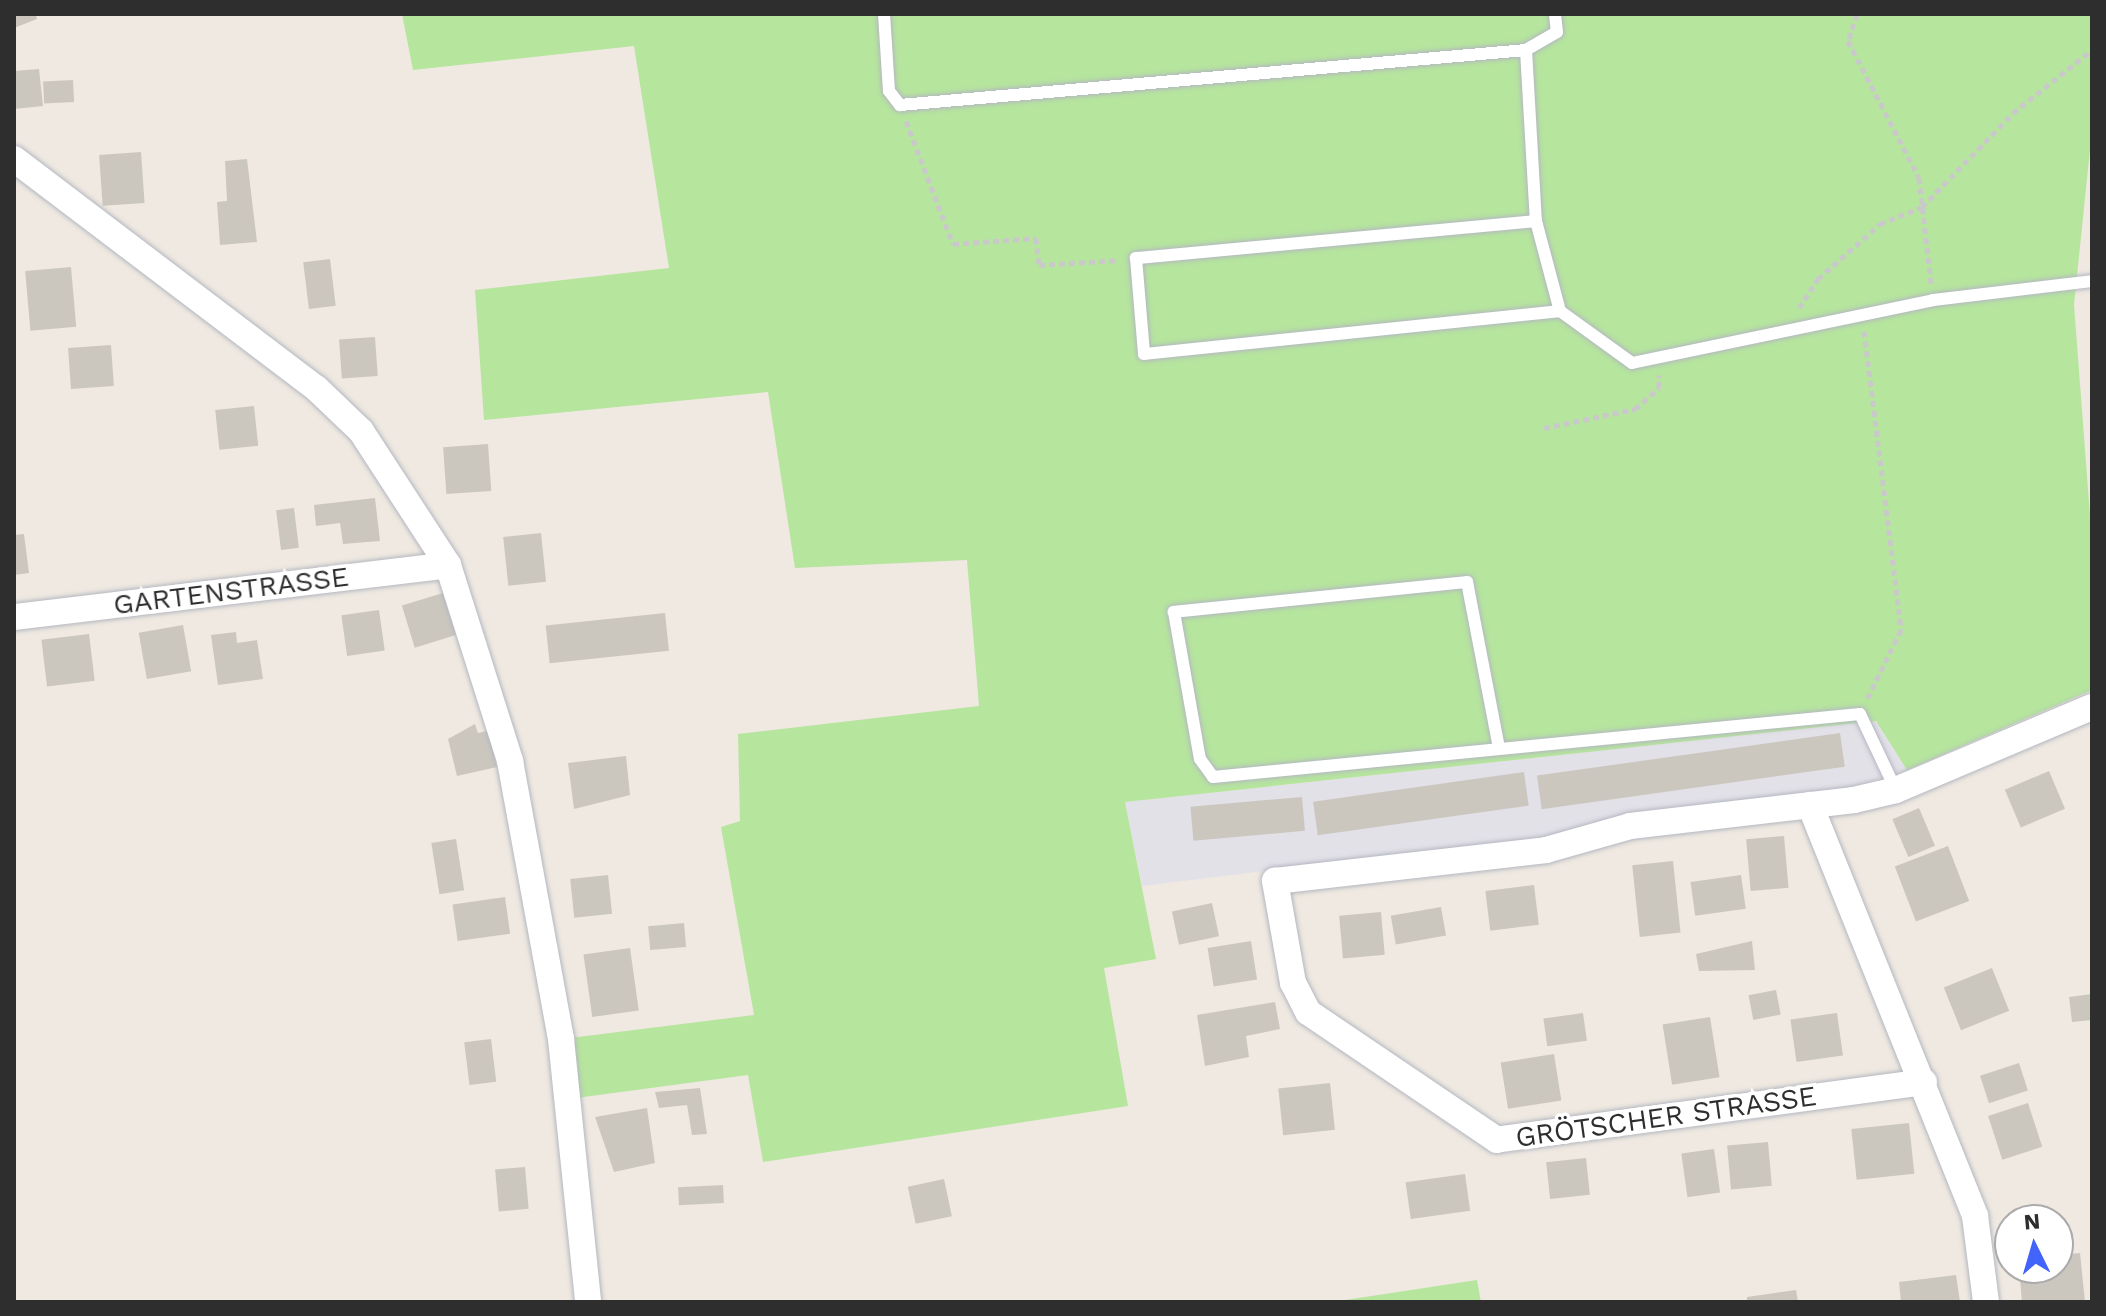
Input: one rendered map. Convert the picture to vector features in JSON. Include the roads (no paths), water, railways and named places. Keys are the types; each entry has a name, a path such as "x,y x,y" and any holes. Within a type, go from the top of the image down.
{"street":[{"path":"14,159 316,388 361,431 448,565 510,761 561,1039 588,1302"},
{"name":"GARTENSTRASSE","path":"14,617 448,565"},
{"name":"GRÖTSCHER STRASSE","path":"1924,1082 1497,1140 1308,1012 1293,983 1275,881 1546,850 1630,826 1810,805 1896,790 2092,707"},
{"path":"1810,805 1924,1082 1975,1216 1986,1302"}],"lane":[{"path":"884,14 889,91 900,105 1526,50 1557,32 1555,14"},
{"path":"1526,50 1536,221 1560,311 1632,363 1773,337 1933,300 2092,281"},
{"path":"1536,221 1136,258 1144,354 1560,311"},
{"path":"1499,748 1467,582 1174,612 1200,759 1213,777 1860,714 1896,790"}]}
